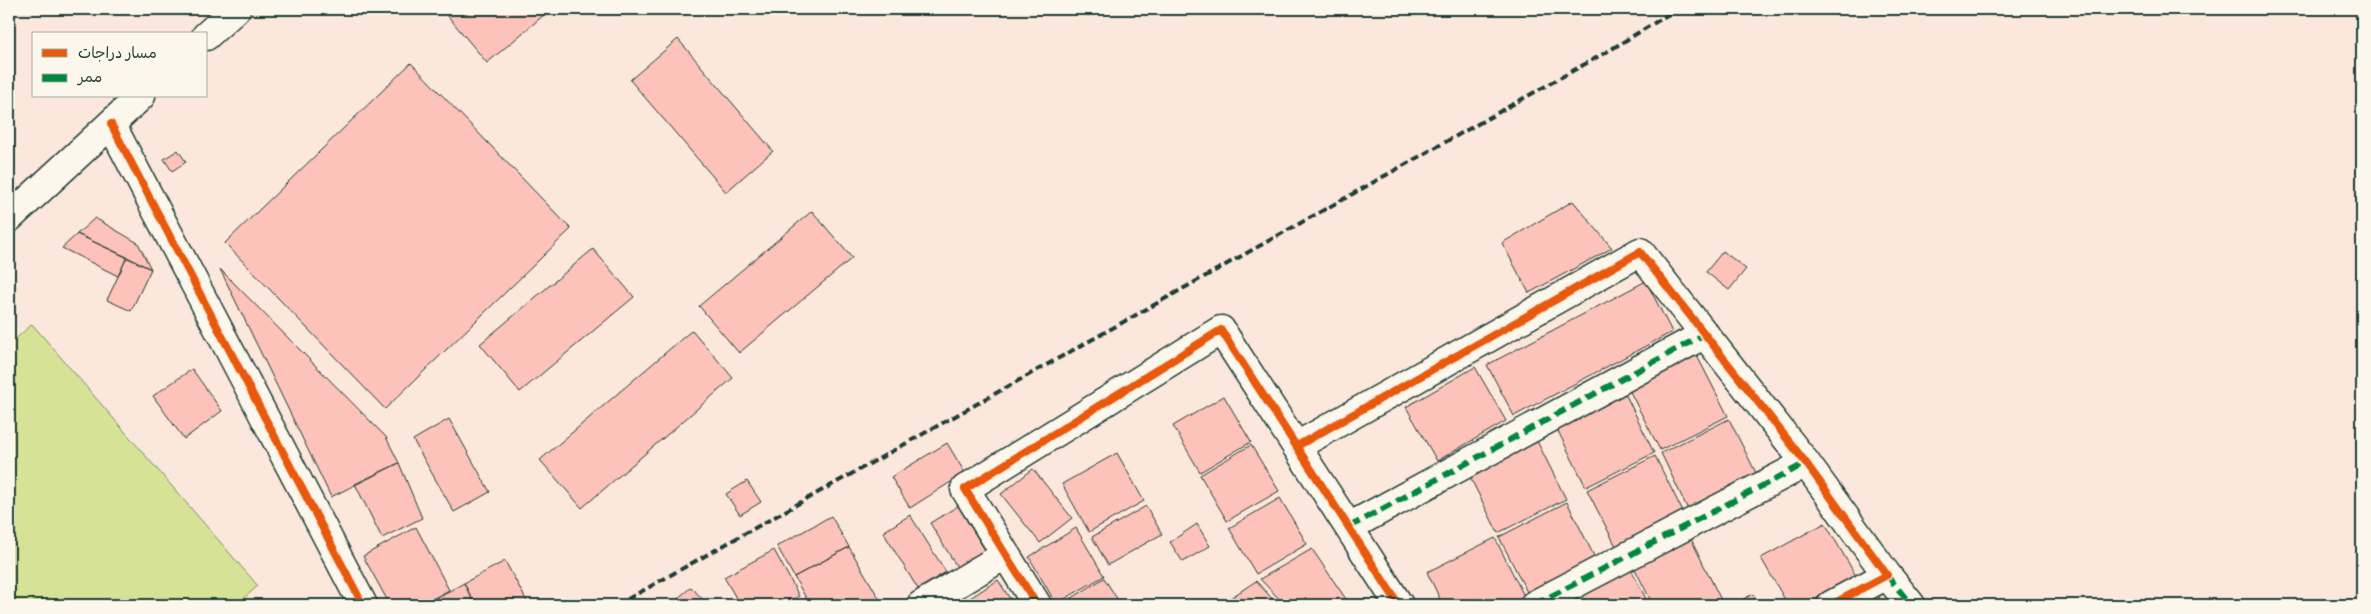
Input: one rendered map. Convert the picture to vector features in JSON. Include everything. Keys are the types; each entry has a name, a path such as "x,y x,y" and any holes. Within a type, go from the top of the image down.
{"street":[{"path":"208,34 236,9"},
{"path":"9,218 139,98"},
{"path":"111,124 363,605"},
{"path":"1297,446 1640,252 1806,463 1911,605"},
{"path":"1037,605 964,489 1221,330 1399,605"},
{"path":"1348,527 1706,334"},
{"path":"1534,605 1806,463"},
{"path":"921,605 1005,555"},
{"path":"1830,605 1887,574"}],"green space":[{"path":"32,324 258,586 236,605 9,605 9,345"}],"building":[{"path":"455,9 551,9 487,63 447,15"},
{"path":"678,39 773,151 726,192 630,80"},
{"path":"411,63 571,229 385,409 225,243"},
{"path":"178,150 186,162 172,171 164,159"},
{"path":"1573,201 1612,248 1529,293 1502,243"},
{"path":"812,211 852,258 739,353 699,306"},
{"path":"95,218 138,243 151,269 77,234"},
{"path":"77,234 127,257 118,276 62,248"},
{"path":"593,249 634,297 520,392 480,344"},
{"path":"1723,251 1746,269 1729,290 1706,272"},
{"path":"127,257 151,269 131,311 107,300"},
{"path":"220,269 386,437 399,463 331,497"},
{"path":"1646,281 1672,332 1514,416 1487,365"},
{"path":"692,330 733,378 582,508 540,460"},
{"path":"1695,352 1728,416 1660,450 1627,386"},
{"path":"1475,367 1506,421 1437,461 1406,407"},
{"path":"192,369 222,411 184,439 153,396"},
{"path":"1623,389 1654,453 1586,487 1554,423"},
{"path":"1224,396 1251,442 1200,472 1173,426"},
{"path":"449,419 490,492 454,512 413,440"},
{"path":"1729,419 1761,483 1692,518 1661,453"},
{"path":"1534,435 1566,499 1498,533 1466,469"},
{"path":"947,443 965,473 910,508 891,477"},
{"path":"1251,445 1279,491 1227,521 1200,475"},
{"path":"1117,453 1144,501 1089,532 1062,484"},
{"path":"1655,456 1687,520 1620,554 1587,490"},
{"path":"399,463 422,518 382,538 355,484"},
{"path":"1033,469 1072,518 1040,543 1001,494"},
{"path":"747,481 761,502 740,515 726,494"},
{"path":"1280,498 1307,544 1256,574 1229,528"},
{"path":"1567,502 1599,566 1531,600 1499,537"},
{"path":"958,506 985,550 957,567 930,523"},
{"path":"1146,506 1162,534 1108,565 1092,537"},
{"path":"910,515 946,572 918,589 883,532"},
{"path":"831,516 849,547 794,577 777,546"},
{"path":"1825,523 1859,581 1811,605 1788,605 1761,558"},
{"path":"1197,524 1210,546 1183,562 1170,542"},
{"path":"416,527 449,590 421,605 390,605 363,556"},
{"path":"1076,528 1104,576 1056,604 1029,557"},
{"path":"1495,538 1527,602 1521,605 1443,605 1427,572"},
{"path":"1691,539 1722,602 1715,605 1653,605 1634,567"},
{"path":"849,547 883,605 810,605 794,577"},
{"path":"1312,549 1350,605 1285,605 1260,579"},
{"path":"774,550 799,596 782,605 740,605 724,577"},
{"path":"505,561 529,605 475,605 464,583"},
{"path":"1630,567 1649,605 1578,605 1573,596"},
{"path":"1104,578 1121,605 1061,605"},
{"path":"998,580 1014,605 975,605 970,598"},
{"path":"1256,581 1278,605 1220,605"},
{"path":"464,583 475,605 442,605 438,597"},
{"path":"691,587 708,605 670,605"},
{"path":"1753,594 1759,605 1732,605"},
{"path":"1878,595 1883,605 1860,605"},
{"path":"438,597 442,605 421,605"},
{"path":"965,599 969,605 954,605"}],"railway":[{"path":"617,605 1610,50 1677,9"}],"marked path":[{"path":"1349,527 1705,334"},
{"path":"1534,605 1806,463"},
{"path":"1887,575 1911,605"}],"cycle path":[{"path":"111,124 363,605"},
{"path":"1297,446 1640,252 1806,463 1887,575 1831,605"},
{"path":"1037,605 965,489 1221,330 1399,605"}]}
